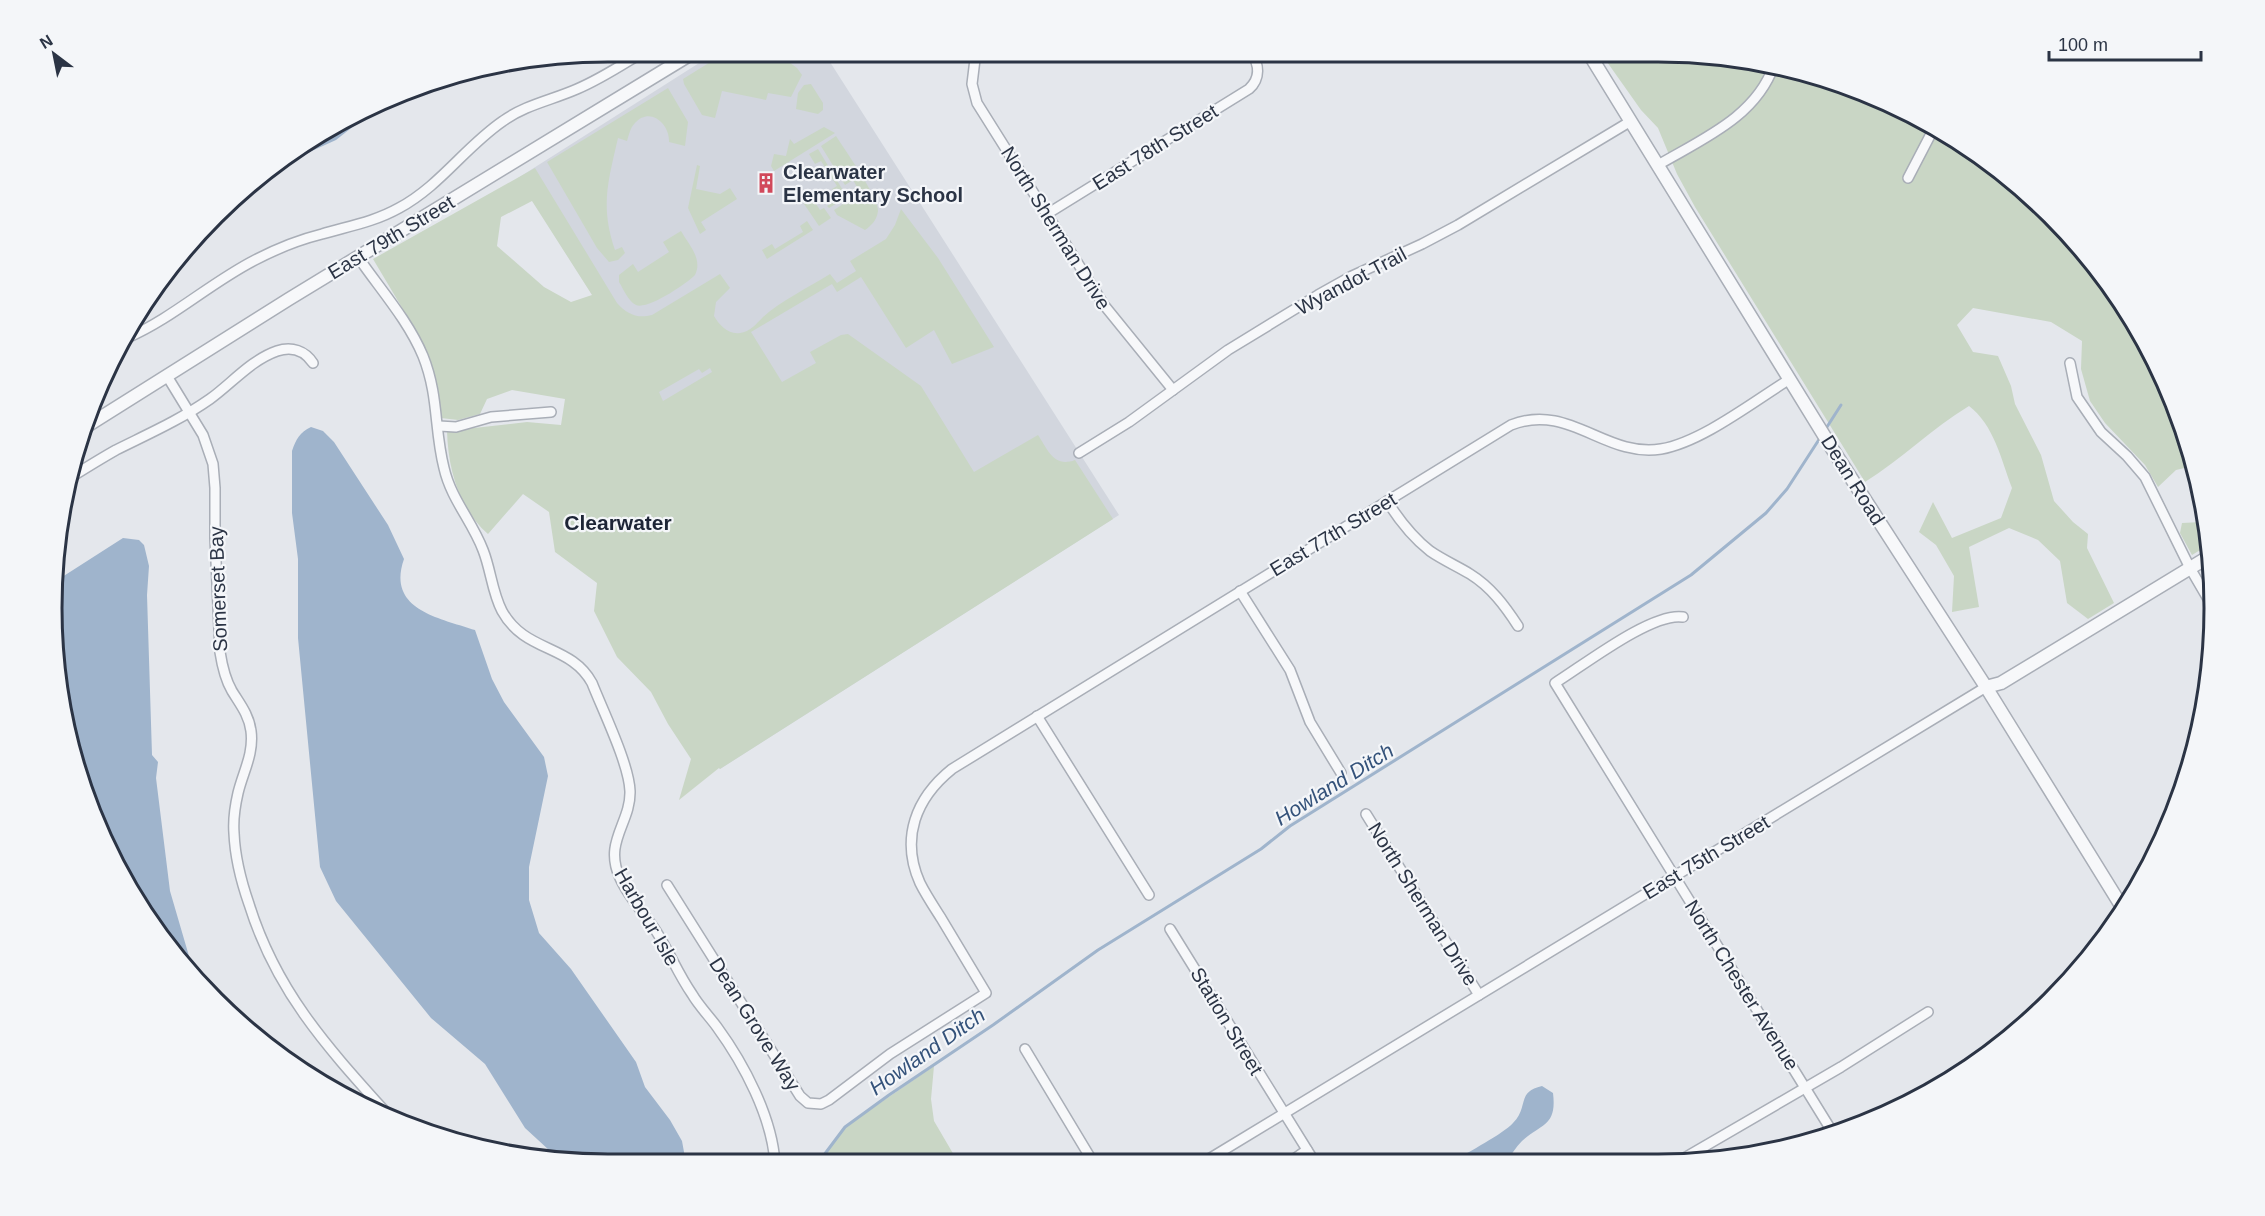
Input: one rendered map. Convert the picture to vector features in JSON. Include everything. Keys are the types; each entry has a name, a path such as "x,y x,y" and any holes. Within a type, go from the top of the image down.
{"street":[{"path":"135,335 151,328 235,272 277,249 322,234 359,226 398,209 425,191 446,173 473,144 502,122 528,107 593,82 627,62"},
{"name":"East 79th Street","path":"95,421 678,62"},
{"name":"North Sherman Drive","path":"975,62 972,84 977,103 1104,305 1173,390"},
{"name":"East 78th Street","path":"1047,214 1249,89 1258,75 1257,62"},
{"name":"Dean Road","path":"1594,62 1833,450 1986,687 2118,901"},
{"path":"1658,165 1741,114 1760,93 1770,73"},
{"name":"Wyandot Trail","path":"1079,453 1130,422 1228,350 1352,276 1458,225 1631,121"},
{"path":"1908,178 1930,135"},
{"name":"Harbour Isle","path":"358,257 417,345 431,381 446,479 459,509 482,548 497,601 505,616 531,641 575,662 592,683 630,784 628,807 617,835 615,847 618,875 661,938 691,993 725,1039 759,1099 771,1134 774,1154"},
{"path":"79,473 116,450 158,431 209,400 254,364 276,351 297,350 308,355 313,363"},
{"path":"2070,363 2077,397 2101,432 2127,456 2145,477 2203,590"},
{"name":"Somerset Bay","path":"167,376 207,444 214,468 220,652 230,687 246,712 252,733 251,753 238,794 234,826 235,855 242,883 264,945 297,1006 330,1051 378,1103"},
{"name":"East 77th Street","path":"986,993 921,883 912,850 915,822 925,797 939,779 952,769 1502,430 1524,421 1554,420 1627,447 1661,449 1679,445 1697,437 1790,379"},
{"path":"439,426 456,427 491,417 551,412"},
{"path":"1387,501 1403,525 1417,540 1431,552 1483,584 1498,598 1518,626"},
{"name":"East 75th Street","path":"1217,1154 1986,687 2001,683 2201,561"},
{"path":"1240,591 1290,670 1310,722 1341,773"},
{"name":"North Chester Avenue","path":"1683,617 1667,617 1650,624 1556,683 1829,1126"},
{"path":"1037,716 1149,895"},
{"name":"North Sherman Drive","path":"1366,814 1479,995"},
{"name":"Dean Grove Way","path":"667,885 788,1078 800,1096 808,1103 821,1104 829,1100 890,1054 986,993"},
{"name":"Station Street","path":"1170,929 1310,1154"},
{"path":"1693,1153 1928,1012"},
{"path":"1024,1049 1087,1154"},
{"path":"1301,1154 1307,1150"}],"shaded area":[{"path":"701,62 830,62 1119,515 720,769 661,677 658,398 518,178"}],"green space":[{"path":"710,62 789,62 802,75 791,97 768,93 766,100 722,91 715,118 702,115 683,79"},
{"path":"1607,62 1693,63 1728,66 1798,80 1833,91 1899,118 1961,154 2017,197 2068,248 2111,304 2147,366 2162,399 2185,468 2176,470 2158,487 2145,465 2105,423 2090,401 2081,369 2082,341 2051,322 1973,308 1957,325 1973,352 1998,356 2011,386 2015,404 2041,455 2054,501 2073,522 2088,534 2087,548 2114,603 2088,619 2067,603 2060,561 2038,540 2009,528 1969,547 1979,607 1952,612 1954,576 1936,545 1919,532 1933,502 1952,538 2001,518 2012,488 1996,443 1985,423 1969,406 1865,482 1695,207 1677,174 1658,128 1641,110"},
{"path":"811,84 823,103 823,110 818,114 796,109 798,93 804,85"},
{"path":"668,88 688,122 685,146 669,142 663,124 658,119 647,116 635,123 627,141 618,138 609,181 607,207 610,234 615,250 622,247 625,253 618,260 609,262 597,248 547,162"},
{"path":"824,127 835,133 774,171 771,166 774,154 786,156 790,139 794,144"},
{"path":"836,136 868,185 877,205 876,217 865,230 837,215 834,210 849,200 850,192 857,187 853,180 845,185 821,146"},
{"path":"818,149 847,197 829,208 827,206 838,199 832,189 837,186 821,161 815,164 809,154"},
{"path":"697,165 700,166 696,189 720,194 730,188 737,199 701,222 706,230 700,234 688,208"},
{"path":"535,168 617,303 625,310 637,316 652,315 720,274 730,288 716,302 714,316 725,329 740,333 750,329 778,305 830,274 837,283 856,271 850,261 886,239 901,209 938,258 994,347 952,364 934,330 906,348 861,277 837,292 832,284 751,332 782,382 816,363 810,352 841,335 848,334 921,386 974,472 1038,435 1057,460 1068,462 1075,460 1113,519 719,768 679,800 691,759 668,724 651,692 617,657 594,611 597,583 555,552 549,512 523,494 488,534 470,513 453,474 447,431 527,422 561,425 565,399 512,390 487,399 480,414 458,420 441,418 438,388 423,343 373,259","holes":["532,201 592,295 571,302 544,287 497,246 501,217","710,368 712,372 663,401 659,392 699,369 702,373"]},
{"path":"811,196 820,210 824,208 831,218 819,226 802,201"},
{"path":"807,221 813,230 767,259 762,250 772,244 775,249 803,232 800,226"},
{"path":"681,231 696,258 695,275 658,300 642,306 636,305 624,292 619,282 619,275 633,264 638,272 669,252 663,242"},
{"path":"2197,522 2200,550 2192,555 2180,533 2182,523"},
{"path":"934,1066 931,1099 934,1121 953,1154 825,1154 845,1127"}],"water":[{"path":"359,122 336,140 302,155"},
{"path":"311,427 323,431 334,442 388,525 404,559 400,576 403,590 409,601 432,616 475,630 492,679 504,702 544,757 548,776 529,867 529,900 539,933 571,969 636,1062 645,1087 670,1120 682,1141 684,1154 550,1151 525,1128 485,1064 431,1018 336,901 320,867 298,638 298,559 292,513 292,451 304,431"},
{"path":"123,538 139,540 144,545 149,566 147,595 152,755 158,762 156,778 170,891 190,960 174,941 135,881 103,817 91,784 80,749 66,679 63,644 63,577"},
{"path":"1542,1086 1553,1093 1553,1112 1542,1127 1522,1141 1512,1154 1466,1154 1513,1123 1521,1111 1526,1096"}],"waterway":[{"name":"Howland Ditch","path":"1825,430 1841,405"},
{"name":"Howland Ditch","path":"825,1154 845,1127 1098,950 1261,849 1290,826 1691,575 1766,513 1787,489 1820,438"}],"place":[{"name":"Clearwater Elementary School","path":"766,183"}],"district":[{"name":"Clearwater","path":"618,522"}]}
